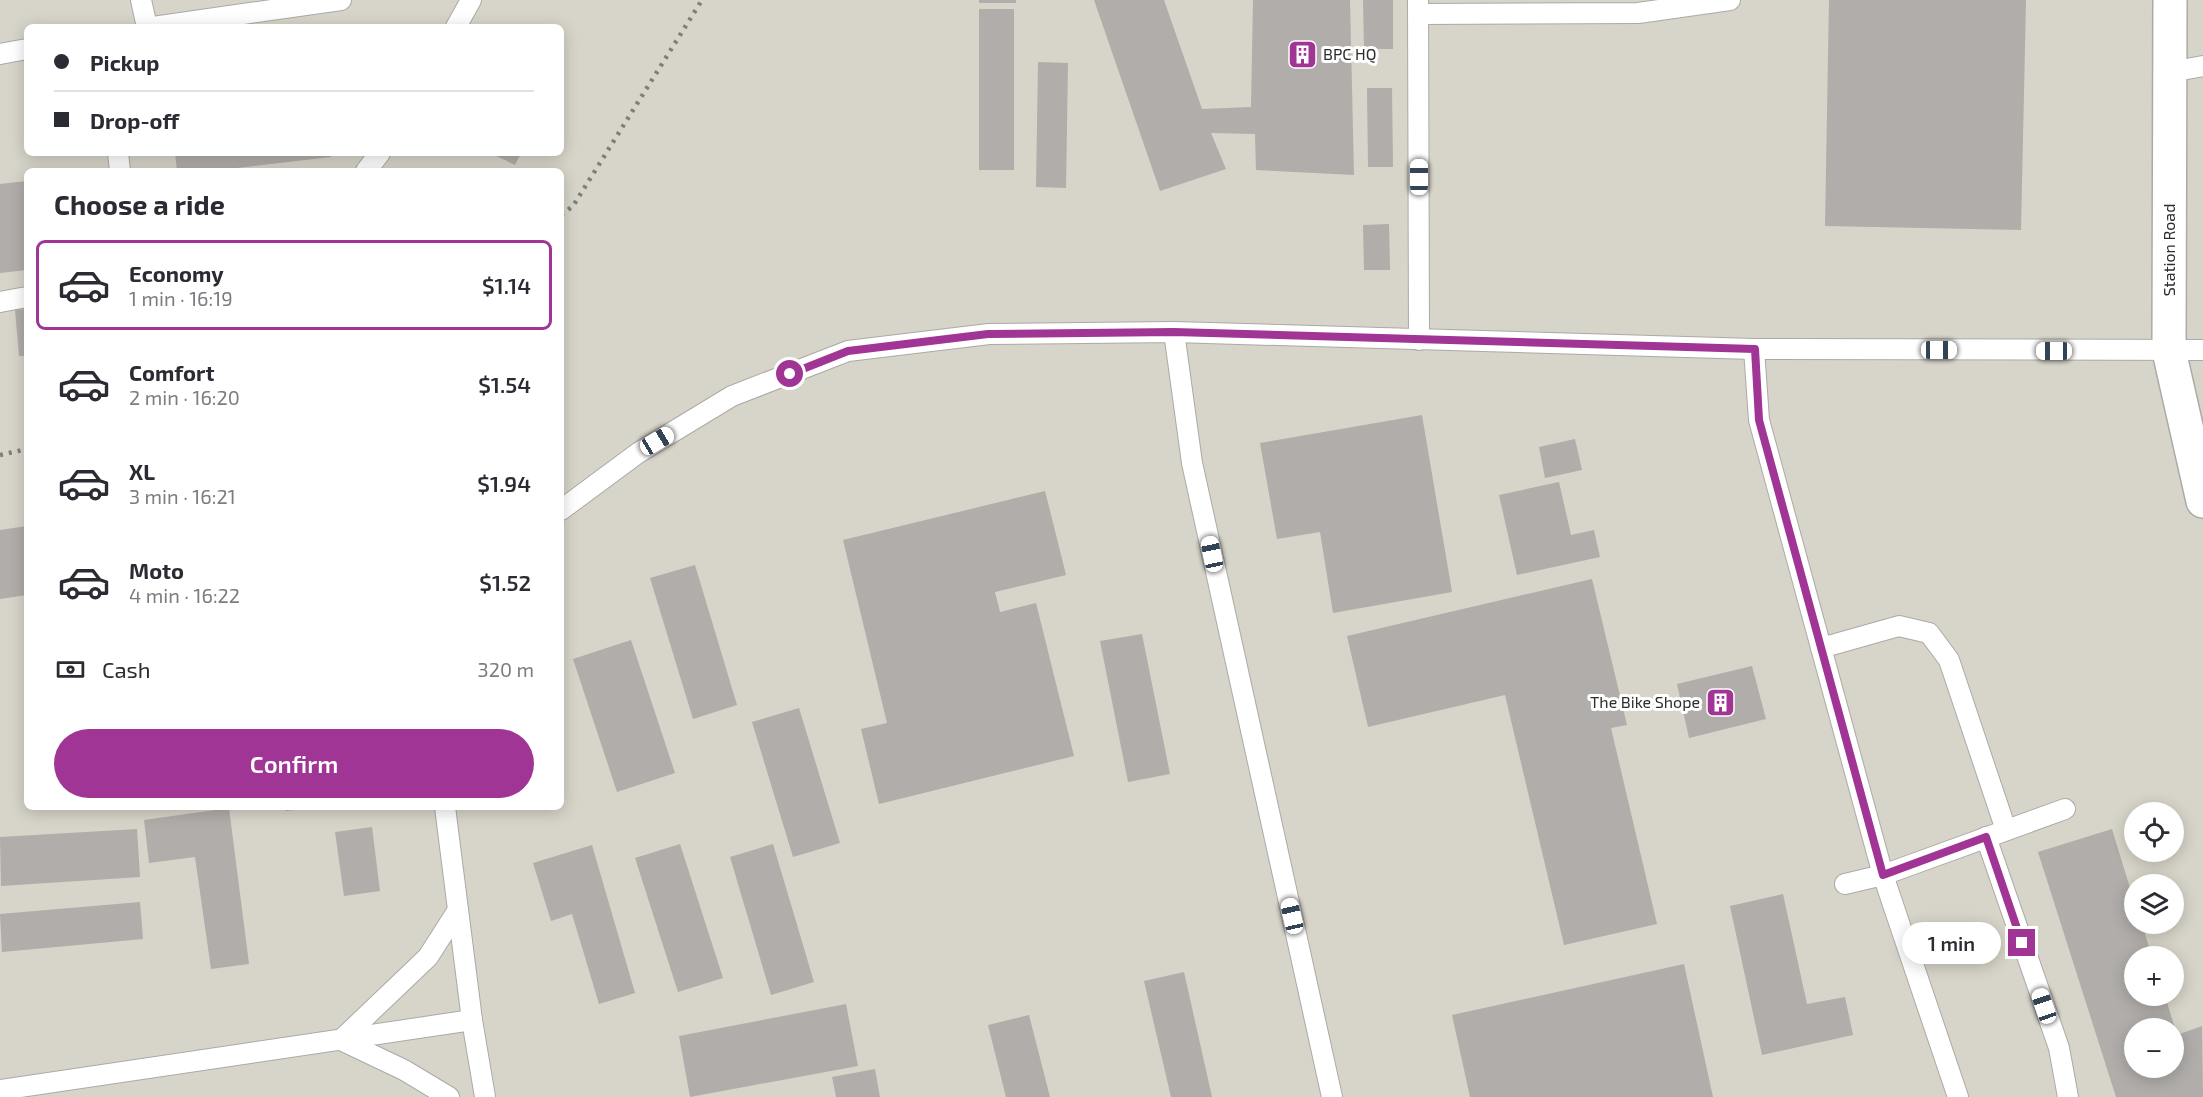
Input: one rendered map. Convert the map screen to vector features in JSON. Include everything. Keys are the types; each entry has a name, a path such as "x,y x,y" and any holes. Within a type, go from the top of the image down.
{"street":[{"name":"Station Road","path":"2170,0 2169,351 2202,499"}],"lane":[{"path":"141,0 146,24"},
{"path":"174,24 341,0"},
{"path":"458,24 471,0"},
{"path":"1419,340 1418,7 1638,13 1730,0"},
{"path":"0,54 24,50"},
{"path":"2170,72 2203,66"},
{"path":"368,168 378,156"},
{"path":"0,302 24,298"},
{"path":"1174,332 1192,463 1332,1097"},
{"path":"564,508 638,453 732,396 848,351 988,334 1174,332 1755,349 2203,350"},
{"path":"1755,349 1759,420 1883,875 1958,1097"},
{"path":"1821,648 1899,626 1929,633 1949,660 2006,830"},
{"path":"1845,884 1883,875 2065,809"},
{"path":"445,810 472,1020 485,1097"},
{"path":"1986,837 2059,1048 2068,1097"},
{"path":"341,1040 428,957 458,910"},
{"path":"0,1090 472,1020"},
{"path":"341,1040 404,1070 449,1097"}],"shaded area":[{"path":"0,0 2203,0 2203,1097 0,1097"}],"building":[{"path":"979,0 1016,0 1016,3 979,3"},
{"name":"BPC HQ","path":"1094,0 1164,0 1202,109 1251,107 1253,0 1350,0 1354,175 1256,170 1255,134 1211,133 1226,169 1160,191"},
{"path":"1363,0 1393,0 1393,49 1364,49"},
{"path":"1829,0 2026,0 2021,230 1825,226"},
{"path":"979,9 1014,9 1014,170 979,170"},
{"path":"1038,62 1068,63 1066,188 1036,187"},
{"path":"1367,88 1392,88 1393,167 1368,167"},
{"path":"175,156 331,156 238,168 177,168"},
{"path":"496,156 520,156 515,165"},
{"path":"24,181 24,270 0,273 0,184"},
{"path":"1389,224 1390,270 1364,270 1363,225"},
{"path":"24,309 24,356 19,356 15,310"},
{"path":"1422,415 1452,592 1333,613 1320,532 1277,539 1260,443"},
{"path":"1575,439 1582,470 1545,478 1539,447"},
{"path":"1559,482 1571,535 1594,530 1600,557 1517,575 1499,495"},
{"path":"1045,491 1066,575 995,592 1000,612 1036,603 1074,756 879,804 861,729 887,723 843,540"},
{"path":"24,526 24,595 0,599 0,530"},
{"path":"695,565 737,705 693,719 650,578"},
{"path":"1592,579 1627,725 1611,728 1657,924 1564,945 1505,695 1368,727 1347,636"},
{"path":"1142,634 1170,774 1128,782 1100,641"},
{"path":"631,640 675,773 617,792 573,659"},
{"name":"The Bike Shope","path":"1752,666 1766,719 1689,738 1677,684"},
{"path":"799,708 840,843 793,857 752,722"},
{"path":"229,810 249,964 211,969 195,857 149,863 144,820"},
{"path":"372,827 380,891 344,896 335,832"},
{"path":"137,829 140,877 1,886 0,837"},
{"path":"2112,829 2126,874 2124,934 2145,934 2149,946 2124,946 2124,1006 2168,1006 2172,1018 2124,1018 2124,1078 2184,1078 2184,1032 2202,1026 2203,1097 2116,1097 2038,852"},
{"path":"680,844 723,978 678,992 635,858"},
{"path":"773,844 814,982 771,995 730,857"},
{"path":"592,845 635,993 599,1004 572,914 551,921 533,863"},
{"path":"1783,894 1807,1004 1845,997 1853,1035 1762,1055 1730,906"},
{"path":"140,902 143,939 2,952 0,914"},
{"path":"1684,964 1713,1097 1470,1097 1452,1015"},
{"path":"1184,972 1212,1097 1171,1097 1144,981"},
{"path":"846,1004 858,1066 690,1097 679,1036"},
{"path":"1029,1015 1050,1097 1006,1097 988,1025"},
{"path":"875,1069 880,1097 836,1097 832,1077"}],"railway":[{"path":"564,213 573,206 702,0"},
{"path":"0,455 24,450"}],"place":[{"name":"BPC HQ","path":"1302,54"},
{"name":"The Bike Shope","path":"1721,702"}],"route":[{"path":"790,374 848,351 988,334 1174,332 1755,349 1759,420 1883,875 1986,837 2022,943"}]}
